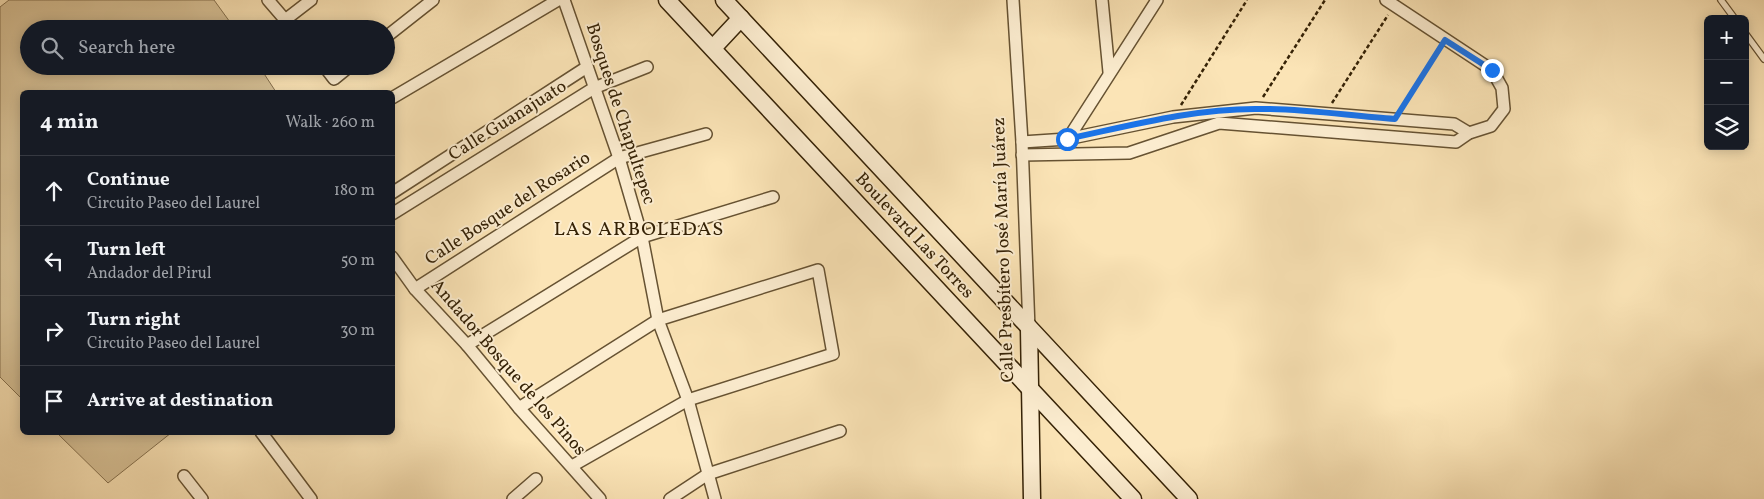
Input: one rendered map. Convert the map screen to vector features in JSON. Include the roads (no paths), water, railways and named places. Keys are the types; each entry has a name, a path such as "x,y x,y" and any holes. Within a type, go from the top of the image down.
{"street":[{"path":"268,0 286,20"},
{"path":"293,20 311,0"},
{"path":"395,30 433,0"},
{"path":"395,96 558,0"},
{"name":"Bosques de Chapultepec","path":"564,0 620,158 642,237 658,320 688,400 715,499"},
{"name":"Boulevard Las Torres","path":"667,0 1133,499"},
{"name":"Boulevard Las Torres","path":"724,0 1188,499"},
{"name":"Calle Presbítero José María Juárez","path":"1013,0 1022,142 1029,329 1032,499"},
{"path":"1102,0 1109,72"},
{"path":"1060,154 1067,139 1109,72 1157,0"},
{"path":"1022,155 1129,153 1219,123 1456,142 1469,133 1491,126 1504,109 1502,88 1492,70 1390,3"},
{"path":"713,48 741,18"},
{"path":"395,192 587,67"},
{"name":"Calle Guanajuato","path":"395,212 594,88 647,67"},
{"path":"1022,142 1067,139 1173,116 1256,108 1454,124 1469,133"},
{"path":"1219,123 1222,110"},
{"path":"1346,116 1346,132"},
{"name":"Calle Bosque del Rosario","path":"415,289 620,158 706,134"},
{"path":"467,345 642,237 773,197"},
{"name":"Andador Bosque de los Pinos","path":"395,261 415,289 467,345 519,408 600,499"},
{"path":"519,408 658,320 818,270 833,354 688,400 572,466"},
{"path":"670,499 708,474 840,432"},
{"path":"263,435 311,499"},
{"path":"184,476 202,499"},
{"path":"513,499 536,479"}],"lane":[{"path":"1721,0 1732,15"},
{"path":"1749,38 1764,59"}],"district":[{"name":"LAS ARBOLEDAS","path":"639,230"}]}
